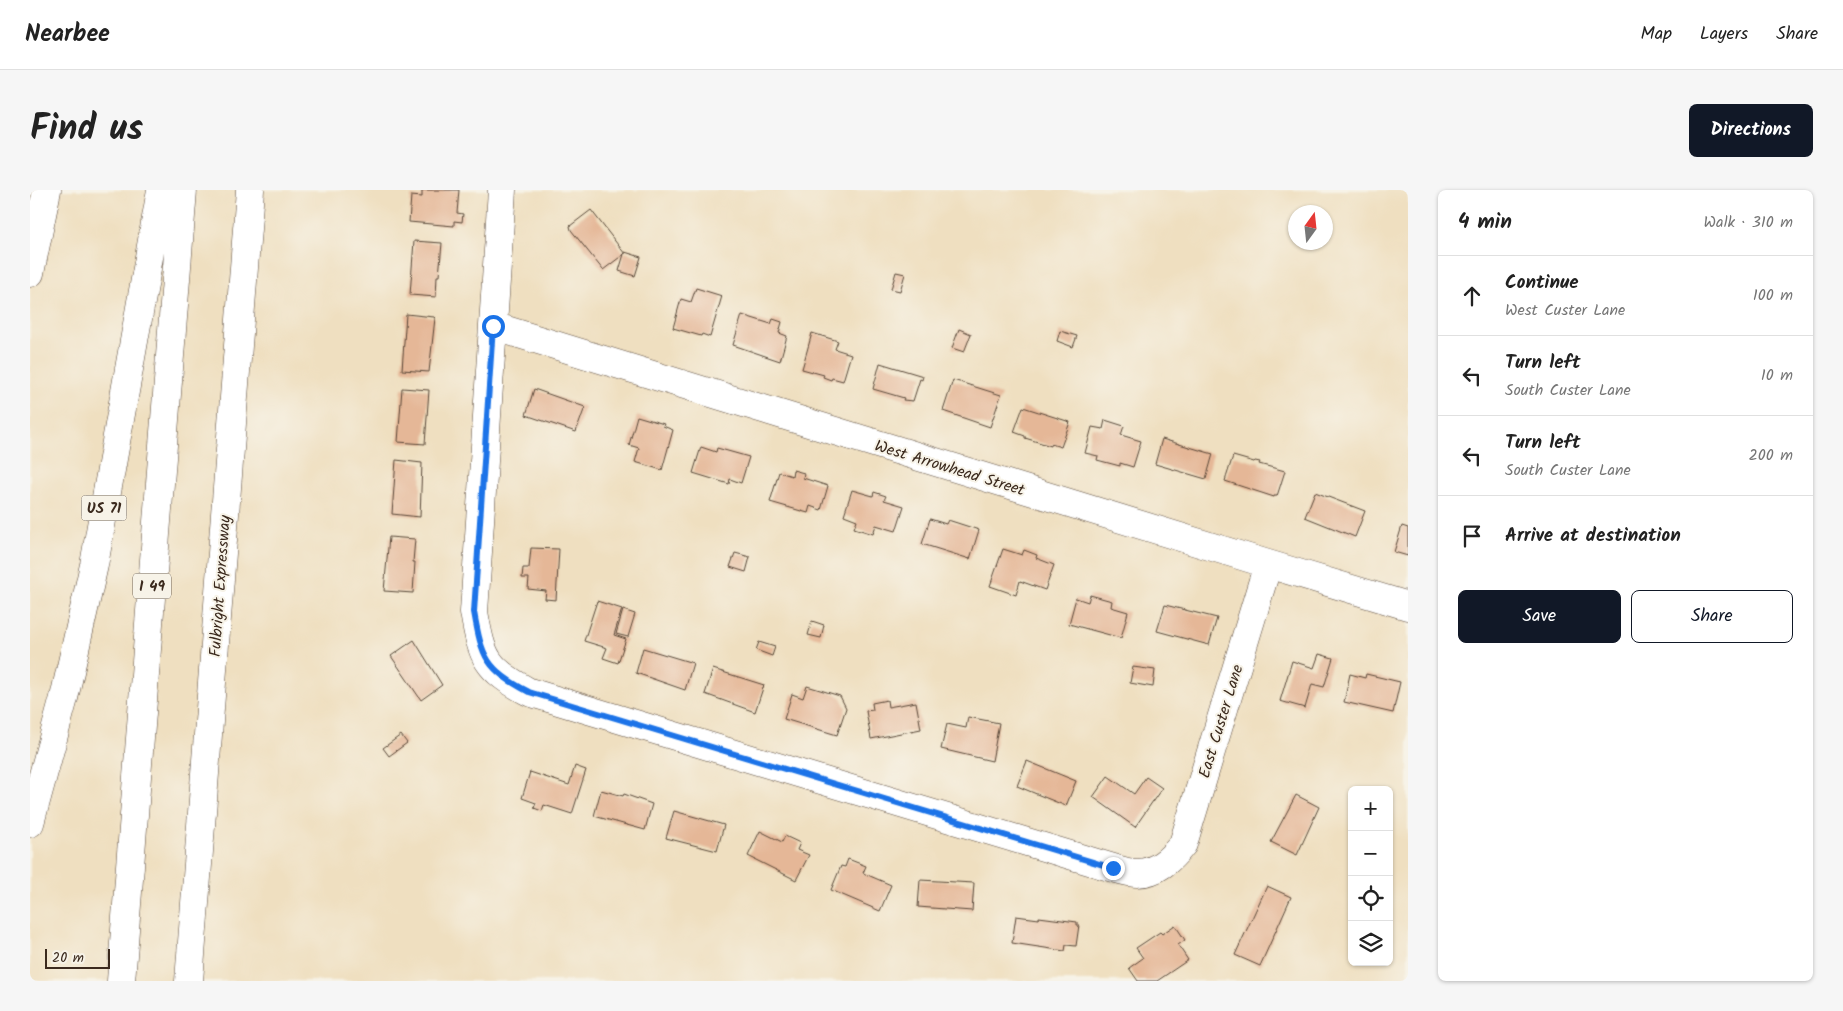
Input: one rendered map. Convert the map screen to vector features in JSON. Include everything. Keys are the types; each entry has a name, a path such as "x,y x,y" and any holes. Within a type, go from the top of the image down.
{"main road":[{"path":"30,273 47,190"},
{"name":"US 71","path":"30,824 64,698 94,565 161,190"},
{"name":"I 49","path":"121,981 183,190"},
{"name":"Fulbright Expressway","path":"189,981 250,190"},
{"path":"493,326 502,190"},
{"name":"West Arrowhead Street","path":"493,326 1408,606"},
{"name":"East Custer Lane","path":"493,326 474,612 479,639 487,661 505,679 529,692 1113,868 1137,873 1157,868 1172,858 1183,844 1268,564"}],"building":[{"path":"422,190 459,190 457,213 463,214 462,222 454,221 454,226 409,222 411,196 422,197"},
{"path":"591,210 625,254 625,252 641,257 635,276 619,271 624,254 603,270 571,230 570,226"},
{"path":"414,241 442,243 436,297 410,295"},
{"path":"896,272 905,274 900,291 891,289"},
{"path":"696,288 722,296 710,337 673,328 681,299 691,302"},
{"path":"406,314 435,318 429,372 402,370"},
{"path":"742,315 771,324 773,319 782,322 779,333 787,336 780,361 733,345"},
{"path":"959,329 971,334 964,352 952,348"},
{"path":"1060,331 1077,336 1073,347 1057,341"},
{"path":"812,333 838,341 835,349 851,354 843,381 832,378 831,380 823,377 824,375 802,369"},
{"path":"880,363 923,376 922,380 920,379 913,401 903,400 904,398 873,389"},
{"path":"953,380 1001,395 990,427 943,411"},
{"path":"402,388 429,390 425,444 398,442"},
{"path":"534,389 585,407 576,432 526,415"},
{"path":"1023,407 1070,422 1061,447 1025,438 1025,436 1014,432"},
{"path":"637,416 664,424 663,426 673,430 662,470 635,462 639,448 629,445"},
{"path":"1105,420 1124,426 1121,435 1141,441 1133,467 1097,460 1098,456 1085,453 1092,427 1103,429"},
{"path":"1162,439 1213,454 1206,479 1155,464"},
{"path":"701,447 716,452 717,448 749,457 741,483 730,479 729,484 693,473"},
{"path":"1233,456 1260,462 1259,464 1285,471 1277,496 1274,497 1225,481"},
{"path":"396,460 422,463 420,517 392,514"},
{"path":"793,470 804,473 803,478 828,486 821,510 810,506 808,513 770,502 779,472 792,476"},
{"path":"852,490 873,496 874,492 886,496 884,500 904,506 896,531 876,525 873,534 854,528 857,520 844,515"},
{"path":"1315,492 1365,511 1355,537 1305,517"},
{"path":"930,519 946,524 948,520 979,530 970,559 922,544"},
{"path":"1402,526 1408,528 1408,556 1394,552"},
{"path":"389,537 415,539 413,593 384,591"},
{"path":"531,548 559,549 556,600 545,599 546,591 528,589 529,578 522,578 523,568 529,568"},
{"path":"1003,549 1022,555 1024,550 1037,555 1036,558 1054,565 1045,590 1020,581 1016,595 990,586"},
{"path":"735,553 750,557 746,572 730,567"},
{"path":"1090,595 1112,601 1111,607 1128,612 1121,638 1069,624 1076,598 1088,602"},
{"path":"597,601 622,609 614,635 626,639 618,663 603,658 607,648 584,641"},
{"path":"1165,605 1217,618 1209,645 1157,631"},
{"path":"623,610 635,614 628,637 616,634"},
{"path":"812,621 824,625 821,638 808,635"},
{"path":"414,640 442,685 421,700 391,656"},
{"path":"759,642 775,647 772,656 756,650"},
{"path":"643,648 693,663 685,690 636,673"},
{"path":"1319,654 1333,658 1324,687 1312,684 1305,708 1280,701 1292,661 1314,668"},
{"path":"1133,667 1155,670 1153,687 1130,683"},
{"path":"713,669 764,685 755,712 705,694"},
{"path":"1350,674 1365,678 1366,674 1400,682 1393,713 1344,702"},
{"path":"807,686 840,696 846,708 837,735 784,719 792,694 803,698"},
{"path":"887,700 888,707 916,702 921,729 871,739 866,711 873,710 872,703"},
{"path":"968,717 999,723 992,761 941,749 947,724 966,728"},
{"path":"401,735 407,743 389,756 383,748"},
{"path":"1027,761 1076,781 1066,806 1017,786"},
{"path":"575,766 586,770 572,814 544,805 542,811 534,808 536,803 522,798 530,772 569,785"},
{"path":"1108,776 1134,794 1146,777 1162,788 1135,827 1093,797"},
{"path":"601,790 623,796 624,794 652,804 645,830 594,816"},
{"path":"1296,795 1319,807 1297,855 1271,842"},
{"path":"674,811 724,825 717,851 666,838"},
{"path":"760,831 782,842 785,836 800,843 797,850 809,855 796,880 748,856"},
{"path":"848,859 866,866 863,873 891,885 880,911 831,890 841,866 845,867"},
{"path":"920,880 974,883 972,911 918,907"},
{"path":"1267,886 1291,897 1260,966 1235,955"},
{"path":"1016,916 1077,922 1077,925 1079,925 1076,946 1066,945 1065,951 1012,943"},
{"path":"1175,925 1185,940 1178,945 1188,960 1157,981 1138,981 1129,968 1143,958 1136,948 1160,932 1162,934"}],"route":[{"path":"493,326 474,612 479,639 487,661 505,679 529,692 1113,868"}]}
